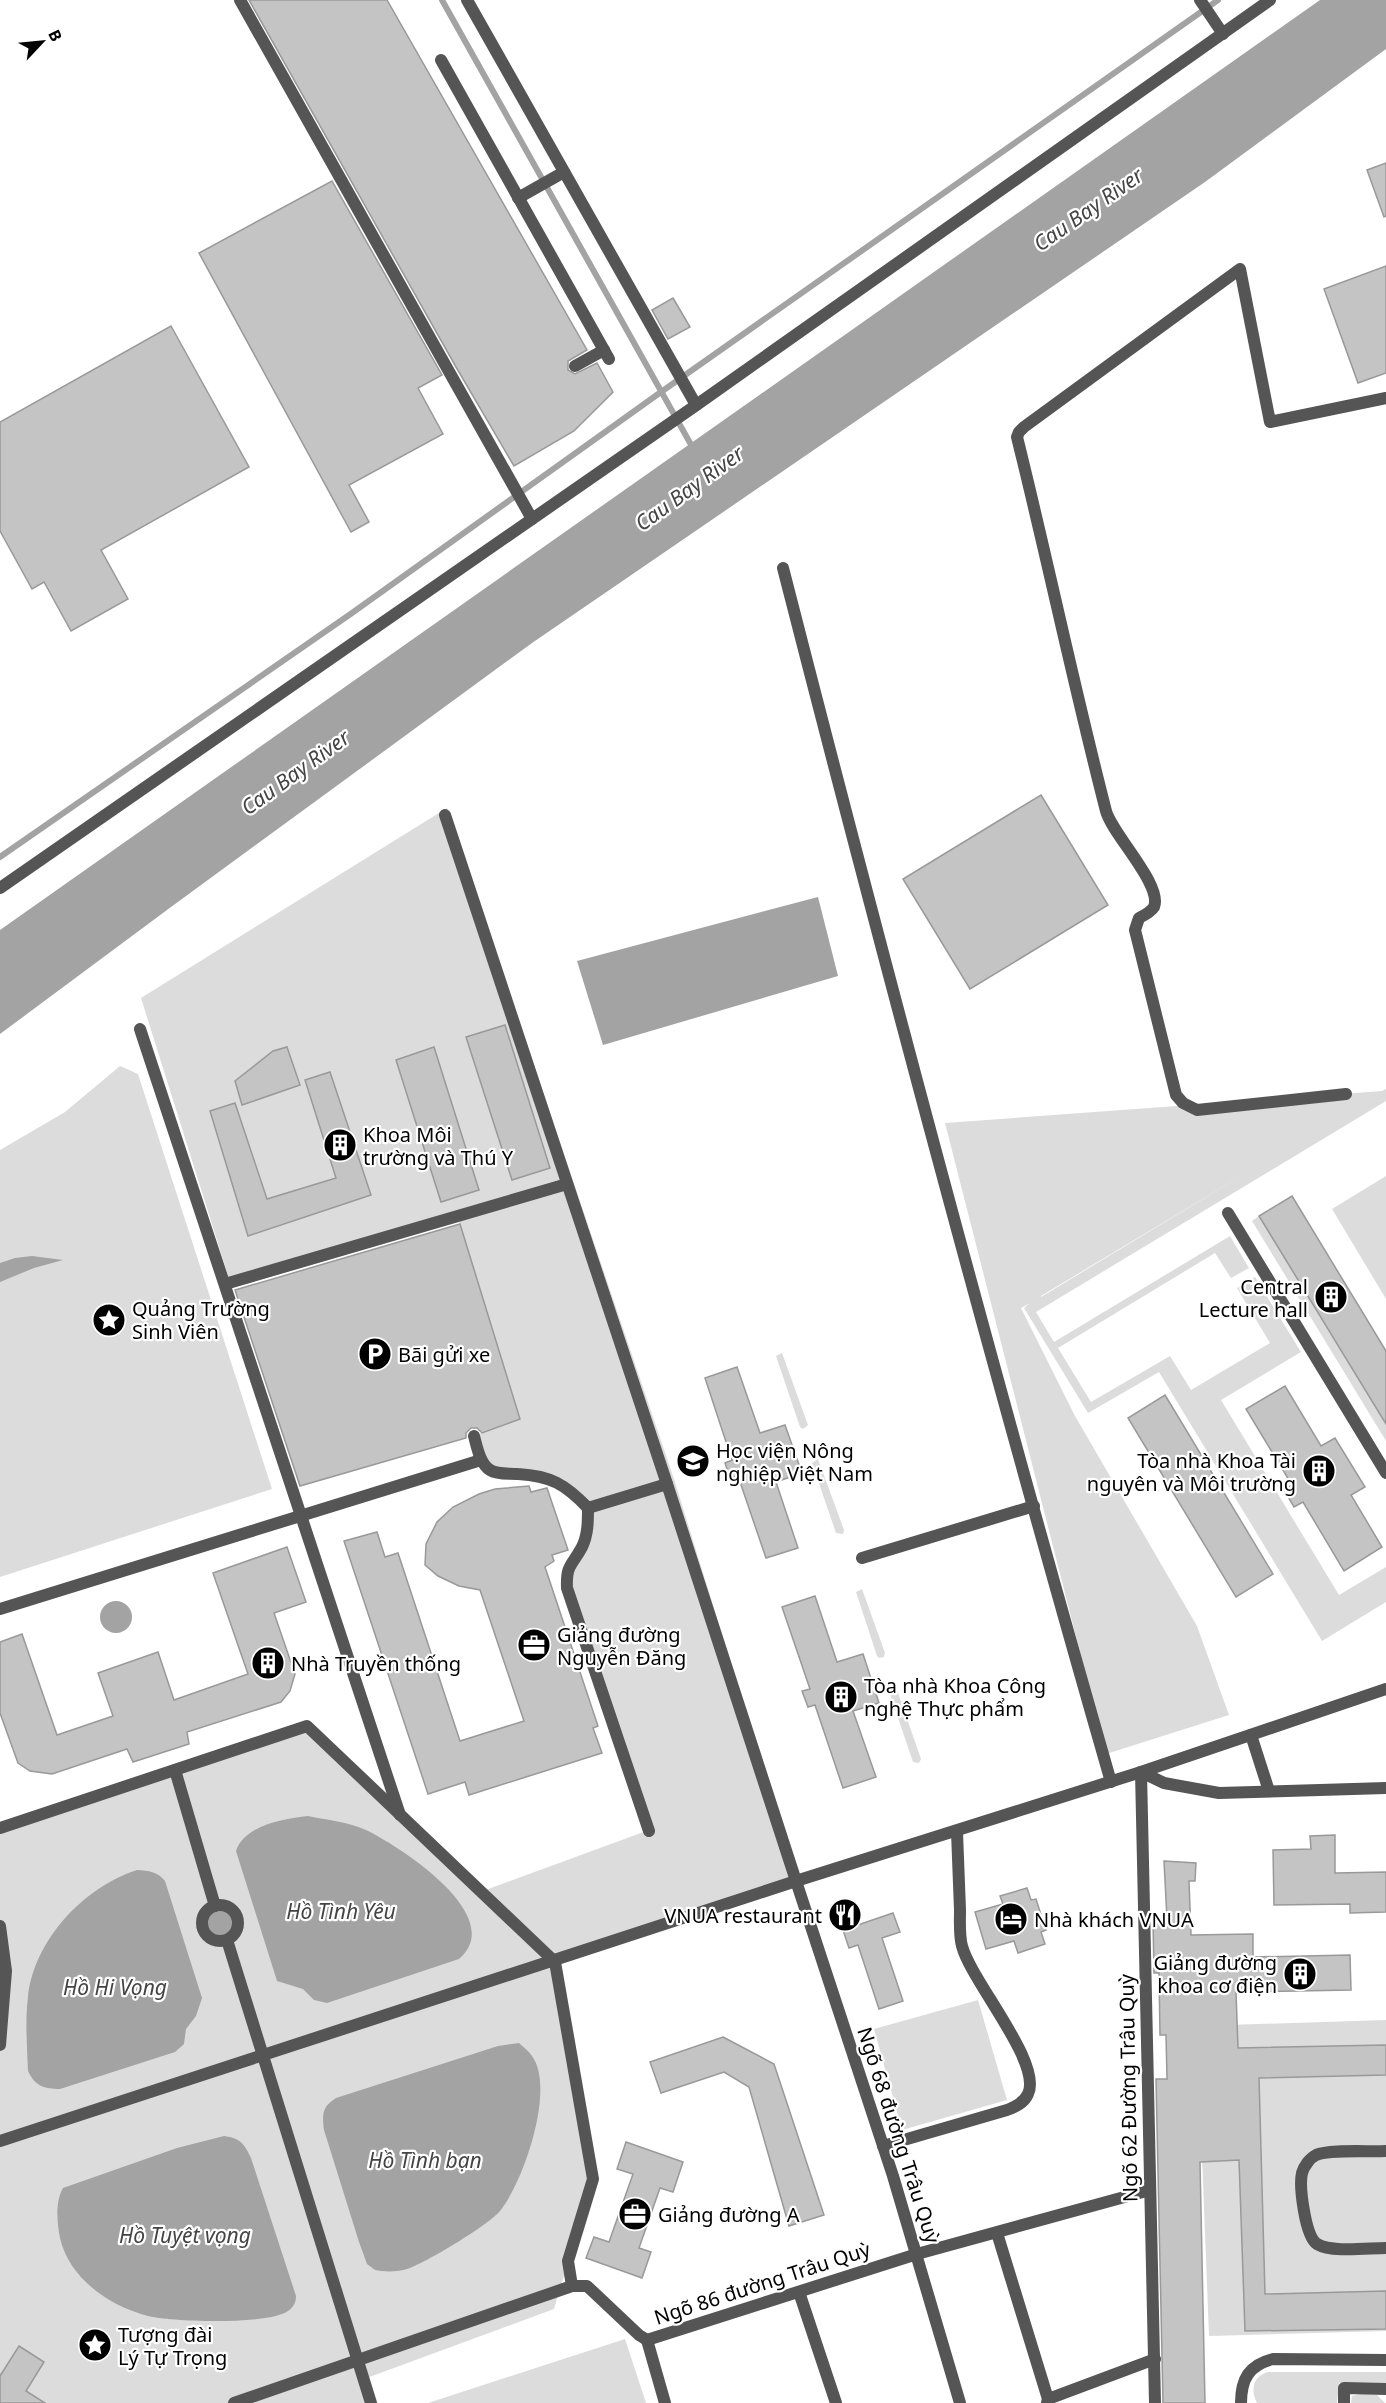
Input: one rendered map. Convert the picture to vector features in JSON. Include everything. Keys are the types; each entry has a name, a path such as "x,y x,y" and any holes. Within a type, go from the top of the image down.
{"street":[{"path":"240,0 482,420 529,513"},
{"path":"467,0 560,175 673,364 695,406"},
{"path":"1200,0 1220,29"},
{"path":"0,888 529,513 641,443 695,406 1220,29 1270,0"},
{"path":"441,60 606,354 575,366"},
{"path":"518,198 560,175"},
{"path":"1346,1094 1197,1110 1183,1103 1176,1095 1135,930 1139,918 1154,906 1154,893 1107,815 1017,438 1024,427 1240,269 1270,422 1386,398"},
{"path":"783,568 870,906 1111,1782"},
{"name":"Ngõ 68 đường Trâu Quỳ","path":"445,815 883,2146 960,2403"},
{"path":"140,1029 400,1816"},
{"path":"225,1284 567,1184"},
{"path":"1228,1213 1386,1473"},
{"path":"474,1436 481,1460 488,1469 499,1473 543,1476 555,1480 588,1508 589,1525 582,1546 567,1570 567,1588 649,1831"},
{"path":"0,1609 481,1460"},
{"path":"588,1508 667,1484"},
{"path":"862,1558 1034,1506"},
{"path":"0,2141 555,1962 796,1881 1111,1782 1386,1689"},
{"path":"0,1828 307,1726 555,1962 593,2179 568,2261 572,2286"},
{"path":"1251,1735 1269,1791"},
{"path":"175,1770 215,1906"},
{"path":"1141,1772 1164,1784 1220,1793 1386,1788"},
{"name":"Ngõ 62 Đường Trâu Quỳ","path":"1141,1772 1155,2403"},
{"path":"883,2146 1007,2110 1017,2106 1029,2094 1030,2085 1026,2064 1007,2024 968,1964 961,1944 957,1832"},
{"path":"215,1906 228,1907 238,1917 237,1931 227,1940 212,1940 203,1929 204,1915 215,1906"},
{"path":"0,1926 6,1971 0,2045"},
{"path":"227,1940 371,2403"},
{"path":"1386,2151 1317,2154 1303,2170 1301,2181 1308,2230 1313,2241 1322,2247 1334,2249 1386,2248"},
{"path":"917,2254 1150,2190"},
{"path":"997,2233 1047,2401 1155,2359"},
{"name":"Ngõ 86 đường Trâu Quỳ","path":"665,2403 647,2340 917,2254"},
{"path":"234,2403 572,2286 587,2286 647,2340"},
{"path":"799,2292 836,2403"},
{"path":"1241,2403 1241,2388 1245,2378 1260,2362 1273,2359 1386,2360"},
{"path":"1344,2403 1344,2388 1386,2389"}],"shaded area":[{"path":"447,808 674,1479 798,1880 556,1962 593,2179 554,2309 364,2379 371,2403 0,2403 0,1828 307,1726 480,1892 649,1830 567,1588 582,1546 588,1508 555,1481 488,1469 474,1436 520,1419 459,1222 232,1288 141,998"},
{"name":"Quảng Trường Sinh Viên","path":"120,1066 138,1074 272,1489 0,1577 0,1150 65,1112"},
{"path":"1386,1089 1386,1101 1036,1312 1054,1342 1230,1236 1249,1268 1231,1278 1215,1253 1058,1348 1091,1402 1170,1356 1191,1390 1270,1343 1237,1288 1255,1277 1301,1352 1221,1400 1339,1595 1386,1567 1386,1602 1322,1641 1159,1372 1088,1413 1024,1308 1030,1303 1021,1308 1075,1416 1197,1626 1229,1715 1106,1754 945,1123","holes":["1256,1167 1041,1297 1041,1296"]},
{"path":"1386,1176 1386,1299 1332,1209"},
{"path":"1259,1216 1386,1424 1386,1441 1252,1221"},
{"path":"782,1353 808,1425 803,1429 800,1427 776,1356"},
{"path":"818,1459 844,1530 843,1534 836,1533 812,1463"},
{"path":"862,1589 885,1653 884,1657 877,1656 856,1592"},
{"path":"892,1689 897,1690 921,1759 919,1763 913,1762 890,1694"},
{"path":"978,2000 1007,2100 902,2130 874,2029"},
{"path":"1386,2020 1386,2331 1209,2336 1197,2026"},
{"path":"625,2339 646,2403 428,2403"},
{"path":"1268,2372 1386,2372 1386,2384 1339,2383 1337,2403 1257,2403 1254,2384 1259,2377"},
{"path":"1377,2395 1385,2403 1351,2403 1352,2396"}],"water":[{"name":"Cau Bay River","path":"1320,0 1386,0 1386,49 1205,182 532,643 0,1034 0,930"},
{"path":"818,897 838,976 603,1045 577,961"},
{"path":"32,1256 63,1260 34,1268 0,1282 0,1263"},
{"path":"116,1601 127,1606 132,1617 127,1628 116,1633 105,1628 100,1617 105,1606"},
{"name":"Hồ Tình Yêu","path":"308,1816 359,1827 382,1838 444,1884 460,1904 470,1923 471,1942 459,1959 327,2003 314,2000 303,1989 277,1981 236,1851 241,1842 256,1829 287,1819"},
{"name":"Hồ Hi Vọng","path":"137,1870 156,1873 165,1881 202,1998 196,2016 186,2029 184,2044 175,2052 60,2089 41,2086 28,2071 26,2024 32,1976 40,1956 51,1936 81,1903 98,1889"},
{"path":"220,1908 231,1912 235,1923 231,1934 220,1938 209,1934 205,1923 209,1912"},
{"name":"Hồ Tình bạn","path":"519,2043 532,2056 538,2071 540,2090 534,2135 527,2158 509,2198 500,2211 484,2225 427,2260 403,2270 375,2270 367,2264 324,2130 323,2115 326,2108 336,2098 498,2046"},
{"name":"Hồ Tuyệt vọng","path":"224,2136 241,2142 251,2158 296,2296 292,2308 278,2315 261,2319 198,2321 160,2318 119,2305 82,2278 72,2266 60,2238 58,2206 63,2188 177,2148"}],"building":[{"path":"249,0 387,0 587,350 568,361 568,370 575,374 597,363 613,392 574,431 514,466"},
{"path":"1386,163 1386,216 1384,217 1367,170"},
{"path":"332,181 442,375 418,388 443,434 349,485 369,522 351,532 199,253"},
{"path":"1386,266 1386,373 1358,383 1324,289"},
{"path":"673,298 690,327 668,339 652,310"},
{"path":"171,326 249,467 101,550 128,599 71,631 44,582 32,589 0,531 0,422"},
{"path":"1041,795 1108,905 970,989 903,879"},
{"path":"505,1025 550,1168 512,1180 466,1037"},
{"path":"287,1047 300,1085 242,1105 235,1081 273,1051"},
{"path":"434,1047 479,1190 441,1202 396,1060"},
{"name":"Khoa Môi trường và Thú Y","path":"330,1072 371,1195 248,1236 210,1111 235,1103 267,1199 336,1178 305,1080"},
{"name":"Central Lecture hall","path":"1292,1196 1386,1351 1386,1424 1259,1216"},
{"name":"Bãi gửi xe","path":"460,1224 520,1419 482,1433 477,1428 471,1428 466,1433 466,1438 300,1486 235,1290"},
{"path":"737,1367 760,1433 785,1425 802,1473 776,1482 798,1548 766,1558 738,1476 730,1478 725,1463 732,1460 705,1378"},
{"name":"Tòa nhà Khoa Tài nguyên và Môi trường","path":"1285,1386 1321,1446 1335,1438 1365,1487 1351,1495 1382,1547 1344,1571 1303,1502 1294,1507 1284,1490 1292,1485 1246,1409"},
{"path":"1165,1395 1273,1574 1236,1597 1128,1418"},
{"name":"Giảng đường Nguyễn Đăng","path":"529,1486 531,1492 547,1488 568,1550 552,1555 554,1561 545,1567 598,1726 593,1728 602,1753 469,1795 465,1782 428,1794 344,1541 377,1532 385,1557 398,1553 460,1741 524,1721 480,1590 459,1586 438,1576 425,1565 426,1544 437,1522 453,1507 495,1489"},
{"name":"Nhà Truyền thống","path":"287,1547 306,1602 274,1613 295,1674 290,1691 281,1702 187,1732 189,1744 133,1762 127,1749 52,1774 30,1771 18,1763 0,1713 0,1642 22,1634 57,1735 113,1716 98,1673 158,1652 174,1700 248,1674 213,1573"},
{"name":"Tòa nhà Khoa Công nghệ Thực phẩm","path":"815,1596 837,1662 863,1654 879,1703 853,1711 876,1777 843,1788 815,1705 808,1707 802,1691 810,1689 782,1607"},
{"path":"1335,1835 1335,1873 1386,1872 1386,1912 1350,1913 1350,1904 1274,1905 1273,1850 1311,1849 1310,1836"},
{"path":"1164,1861 1196,1863 1195,1881 1189,1881 1191,1935 1253,1934 1253,1957 1350,1955 1351,1990 1236,1992 1238,2048 1386,2045 1386,2075 1259,2078 1265,2294 1386,2291 1386,2329 1245,2331 1239,2160 1200,2162 1205,2403 1163,2403 1156,2079 1167,2079 1166,2035 1160,2035 1159,1973 1154,1973 1153,1919 1167,1919"},
{"path":"1027,1888 1031,1900 1036,1899 1046,1930 1041,1932 1045,1944 1018,1953 1014,1941 986,1949 975,1912 1003,1904 1000,1896"},
{"path":"893,1913 900,1932 882,1938 903,2001 879,2009 858,1945 849,1948 843,1930"},
{"path":"723,2037 774,2064 824,2215 789,2226 749,2087 724,2072 661,2093 650,2062"},
{"name":"Giảng đường A","path":"626,2142 683,2162 673,2192 660,2188 639,2248 651,2252 642,2278 586,2258 594,2237 609,2242 633,2174 617,2169"},
{"path":"19,2346 44,2362 26,2391 45,2403 0,2403 0,2376"}],"waterway":[{"path":"442,0 694,450"},
{"path":"0,857 352,613 661,392 1218,0"}],"place":[{"name":"Khoa Môi trường và Thú Y","path":"340,1145"},
{"name":"Central Lecture hall","path":"1331,1297"},
{"name":"Quảng Trường Sinh Viên","path":"109,1320"},
{"name":"Bãi gửi xe","path":"375,1354"},
{"name":"Học viện Nông nghiệp Việt Nam","path":"693,1461"},
{"name":"Tòa nhà Khoa Tài nguyên và Môi trường","path":"1319,1471"},
{"name":"Giảng đường Nguyễn Đăng","path":"534,1645"},
{"name":"Nhà Truyền thống","path":"268,1663"},
{"name":"Tòa nhà Khoa Công nghệ Thực phẩm","path":"841,1697"},
{"name":"VNUA restaurant","path":"845,1915"},
{"name":"Nhà khách VNUA","path":"1011,1919"},
{"name":"Giảng đường khoa cơ điện","path":"1300,1974"},
{"name":"Giảng đường A","path":"635,2214"},
{"name":"Tượng đài Lý Tự Trọng","path":"95,2345"}]}
